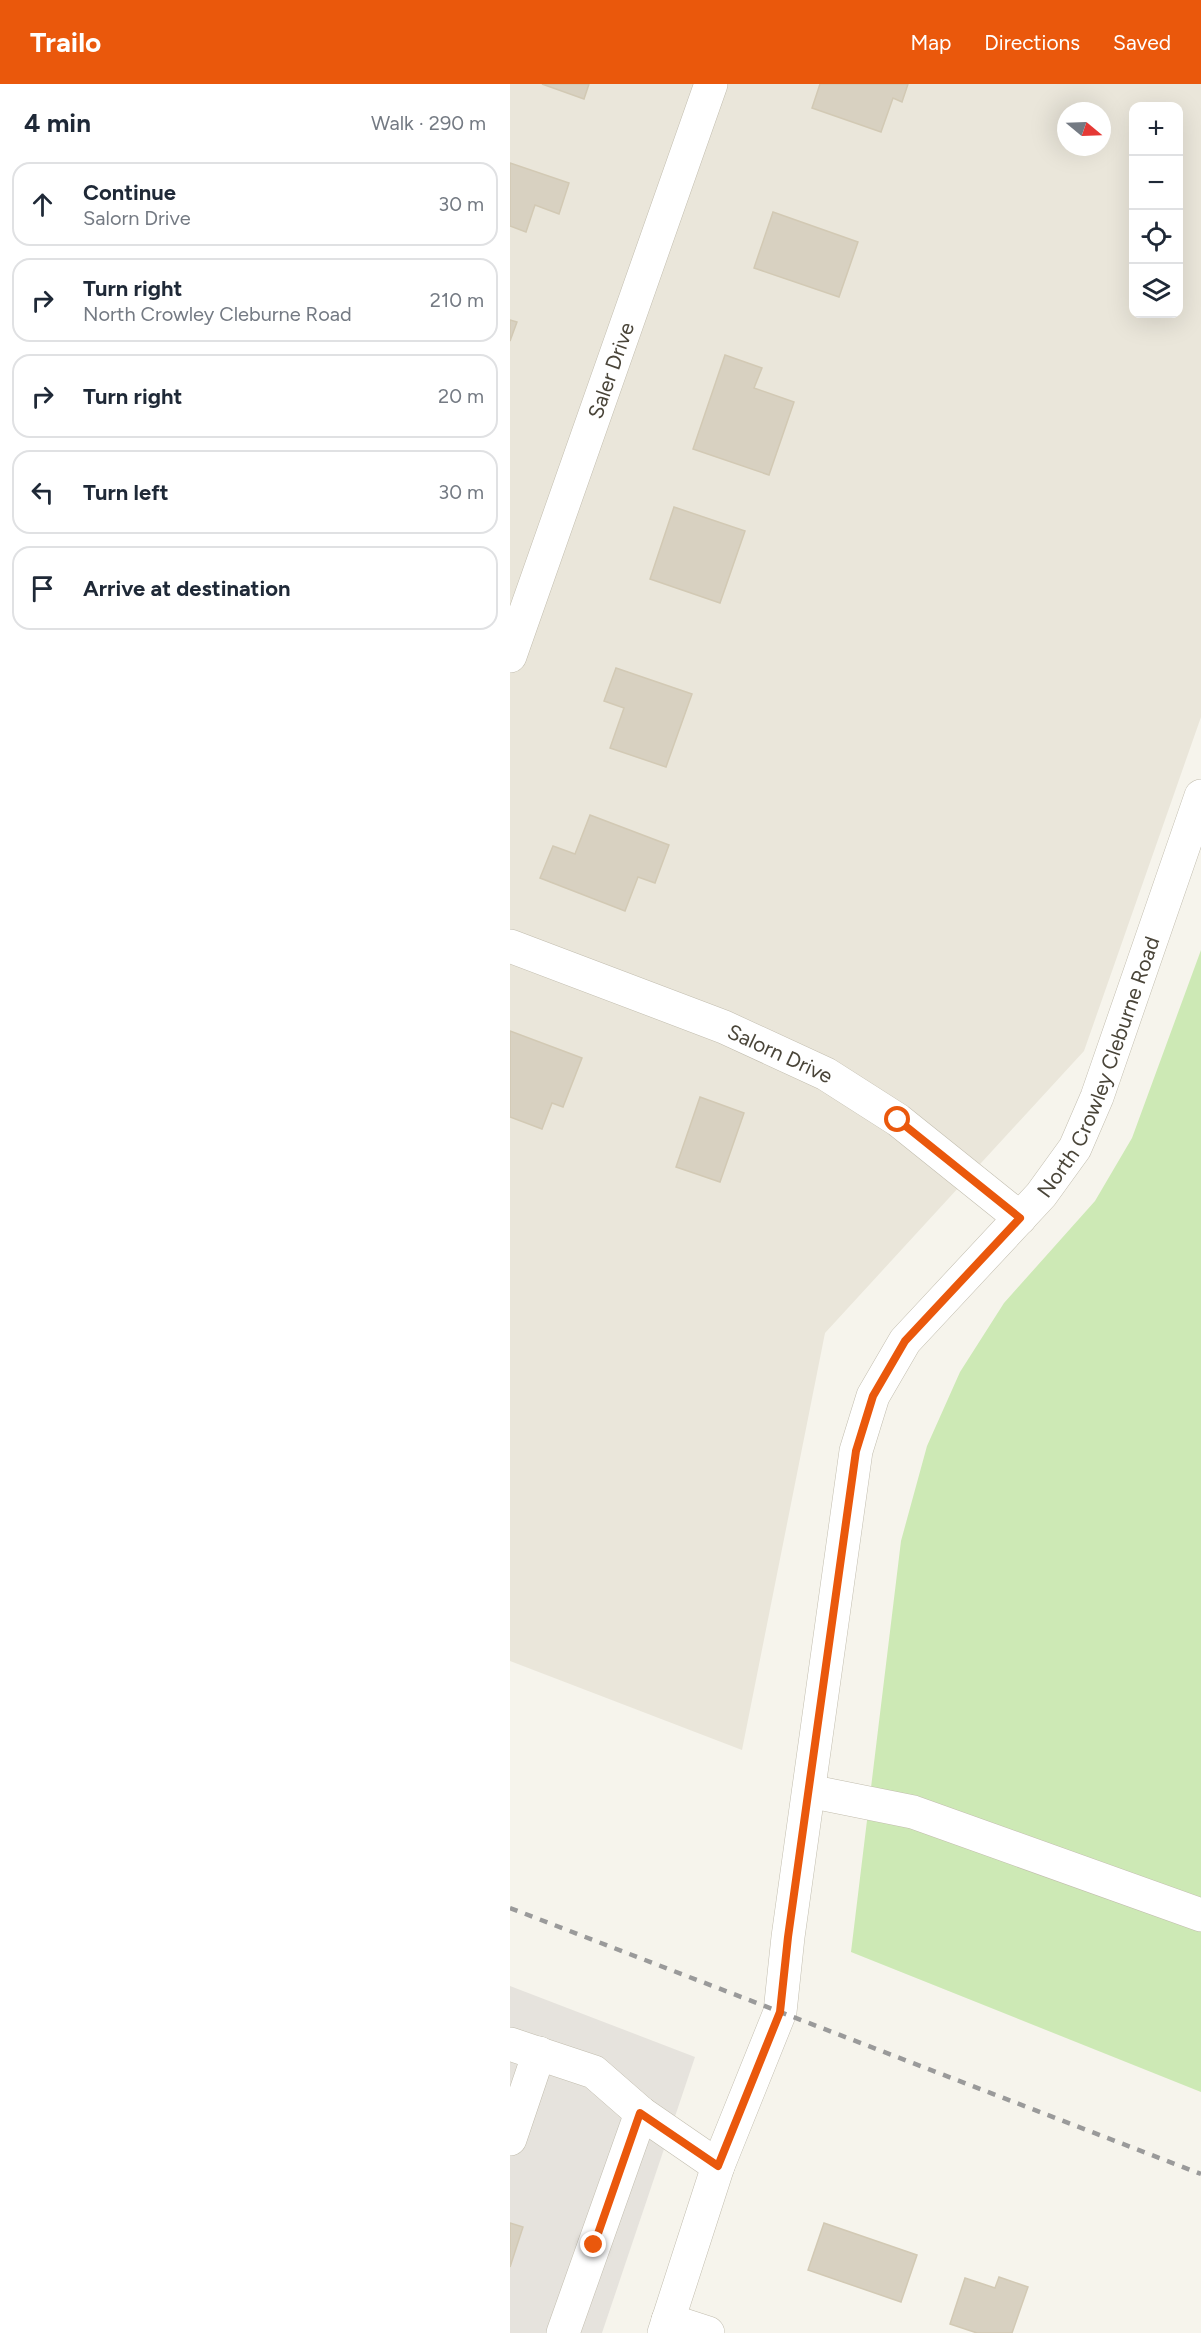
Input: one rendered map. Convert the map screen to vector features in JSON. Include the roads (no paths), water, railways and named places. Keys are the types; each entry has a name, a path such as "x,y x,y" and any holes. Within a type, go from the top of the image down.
{"street":[{"name":"Saler Drive","path":"510,656 711,84"},
{"name":"North Crowley Cleburne Road","path":"666,2326 718,2166 780,2012 856,1451 873,1396 905,1341 1041,1195 1075,1148 1097,1096 1201,796"},
{"name":"Salorn Drive","path":"510,946 724,1027 826,1074 898,1120 1020,1218"},
{"path":"809,1791 913,1812 1201,1915"},
{"path":"510,2139 525,2048 594,2072 640,2113 718,2166"},
{"path":"562,2333 640,2113"},
{"path":"666,2326 708,2333"}],"railway":[{"path":"510,1908 1201,2174"}]}
